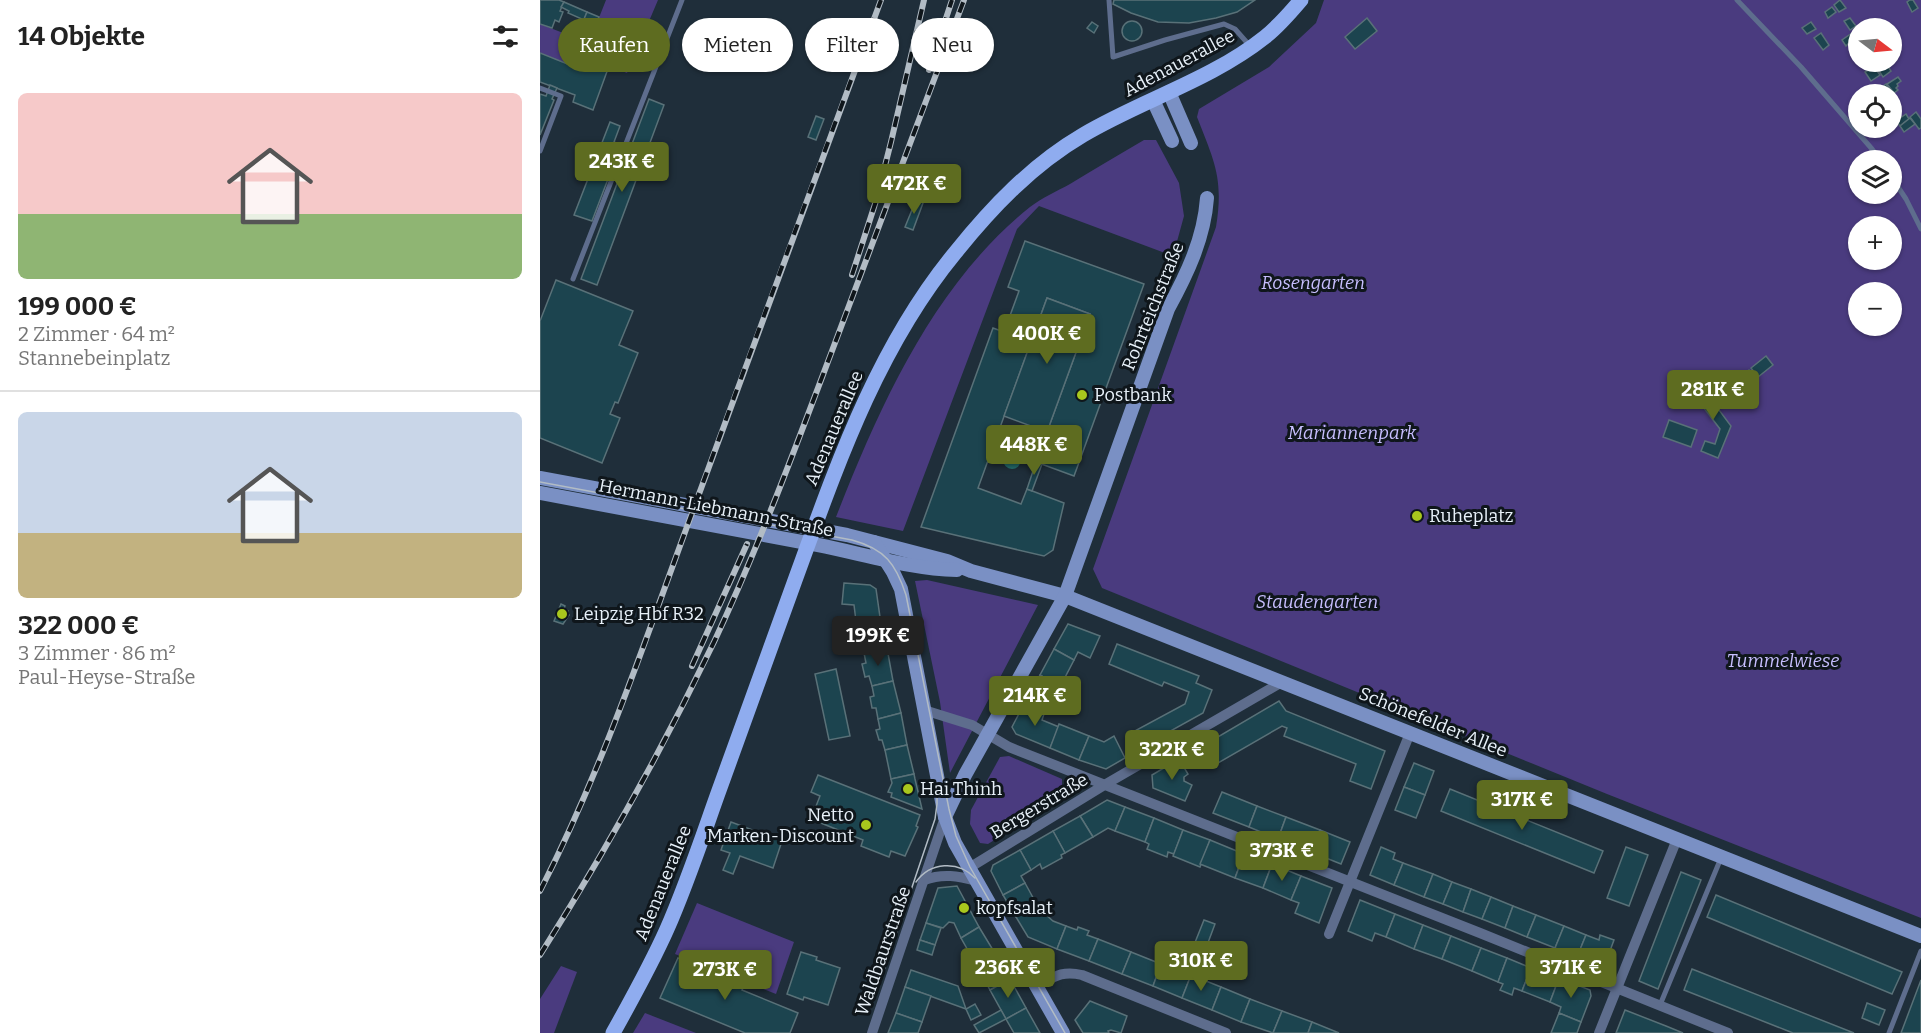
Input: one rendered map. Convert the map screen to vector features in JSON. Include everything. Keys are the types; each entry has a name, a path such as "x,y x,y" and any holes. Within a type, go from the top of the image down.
{"main road":[{"name":"Adenauerallee","path":"613,1033 648,969 680,897 826,495 854,426 881,369 914,311 970,235 1002,198 1037,167 1080,136 1214,70 1251,47 1282,21 1301,0"},
{"path":"1169,92 1191,143"},
{"path":"1153,100 1172,141"},
{"name":"Rohrteichstraße","path":"945,818 987,735 1065,596 1168,309 1186,275 1200,240 1207,198"},
{"name":"Hermann-Liebmann-Straße","path":"540,478 570,493"},
{"name":"Hermann-Liebmann-Straße","path":"540,491 570,493 829,541 878,558 903,556"},
{"name":"Hermann-Liebmann-Straße","path":"829,541 874,542 903,556"},
{"path":"874,542 878,558 897,580 901,590 945,818 955,843 1064,1033"},
{"path":"897,580 903,556"},
{"name":"Schönefelder Allee","path":"903,556 947,561 971,571 1065,596 1921,936"}],"street":[{"name":"Bergerstraße","path":"969,868 1106,784 1282,682"},
{"path":"924,710 972,725 1009,747 1728,1033"},
{"path":"1329,934 1410,733"},
{"name":"Waldbaurstraße","path":"873,1033 945,818"},
{"path":"1599,1033 1677,839"},
{"name":"Waldbaurstraße","path":"924,880 951,875 977,881"},
{"path":"1037,986 1069,972 1082,975 1226,1033"}],"lane":[{"path":"573,279 682,0"},
{"path":"1109,0 1113,57 1224,24 1235,29 1251,47"},
{"path":"1737,0 1801,67 1873,150"},
{"path":"540,88 561,96 540,151"},
{"path":"1902,194 1921,229"},
{"path":"1660,1006 1721,857"},
{"path":"1889,1033 1921,951"}],"green space":[{"path":"606,0 658,0 650,18 599,18"},
{"path":"1324,0 1921,0 1921,918 1607,794 1102,588 1093,569 1216,227 1218,182 1213,158 1197,117 1199,109 1269,67 1316,23"},
{"path":"540,24 558,31 558,60 540,53"},
{"path":"1144,140 1156,140 1179,183 1184,216 1173,256 1039,206 1017,229 903,531 836,517 891,390 938,309 965,272 996,238 1030,207"},
{"path":"927,580 1038,605 950,773 940,702 915,581"},
{"path":"1009,756 1062,779 1062,797 988,844 980,843 970,824 971,810 1000,757"},
{"path":"697,903 794,942 776,994 675,954"},
{"path":"561,966 577,972 554,1033 540,1033 540,999"},
{"path":"645,1013 696,1033 633,1033"}],"shaded area":[{"path":"1012,451 1018,454 1021,460 1018,466 1012,469 1006,466 1003,460 1006,454"}],"building":[{"path":"540,0 564,2 560,11 563,12 561,18 558,18 558,22 555,20 552,28 540,24"},
{"path":"1114,0 1255,0 1237,12 1189,23 1158,22 1113,4"},
{"path":"1840,0 1846,8 1839,12 1834,5"},
{"path":"1913,0 1918,8 1912,12 1907,2"},
{"path":"564,2 587,12 585,18 579,18 561,7"},
{"path":"1832,7 1836,12 1828,18 1825,12"},
{"path":"587,12 599,17 599,18 584,18"},
{"path":"1367,18 1377,31 1355,49 1345,37"},
{"path":"1132,21 1139,24 1142,31 1139,38 1132,41 1125,38 1122,31 1125,24"},
{"path":"1092,22 1098,26 1094,33 1087,28"},
{"path":"1811,22 1816,29 1807,34 1802,28"},
{"path":"1821,33 1829,45 1823,50 1814,38"},
{"path":"1848,36 1846,46 1842,40"},
{"path":"540,53 558,60 558,72 607,72 593,110 573,102 575,95 540,82"},
{"path":"1865,72 1878,72 1880,75 1871,81"},
{"path":"1880,72 1890,72 1883,77"},
{"path":"1898,77 1901,81 1897,84 1887,84"},
{"path":"550,85 557,88 540,135 540,94 546,96"},
{"path":"649,99 664,105 597,285 581,279"},
{"path":"1916,112 1921,119 1919,129 1910,117"},
{"path":"1906,114 1909,119 1902,124 1902,117"},
{"path":"816,116 824,119 816,140 808,137"},
{"path":"1910,118 1915,124 1904,132 1902,124"},
{"path":"610,122 620,126 614,142 621,145 592,221 574,215"},
{"path":"916,200 923,203 913,230 905,227"},
{"name":"Postbank","path":"1025,241 1144,284 1074,476 1036,462 1090,314 1047,298 978,488 1021,504 1027,489 1064,503 1053,550 1044,556 921,527 993,328 1004,332 1019,291 1008,287"},
{"path":"556,280 633,311 619,345 638,353 618,403 615,402 610,414 620,418 602,463 540,438 540,321"},
{"path":"1047,298 1090,314 1047,432 1004,416"},
{"path":"1766,356 1773,365 1758,377 1751,368"},
{"path":"1749,370 1756,379 1740,391 1733,382"},
{"path":"1699,383 1731,426 1718,458 1701,451 1705,441 1715,444 1720,429 1690,390"},
{"path":"1669,420 1697,430 1691,447 1663,437"},
{"path":"1036,462 1042,464 1032,491 1027,489"},
{"path":"844,583 870,585 876,589 880,617 856,621 854,605 842,604"},
{"name":"Leipzig Hbf R32","path":"561,604 565,606 564,609 569,615 563,624 554,621"},
{"path":"880,617 887,648 864,653 862,643 857,644 855,632 859,631 856,621"},
{"path":"1068,624 1100,636 1090,658 1078,652 1074,660 1054,649"},
{"path":"1117,644 1199,676 1196,683 1212,690 1203,713 1140,748 1131,733 1185,704 1189,692 1164,682 1162,686 1109,664"},
{"path":"887,648 893,681 872,686 869,676 865,677 862,664 866,663 864,653"},
{"path":"1054,649 1074,660 1060,687 1040,675"},
{"path":"836,669 850,736 829,740 815,674"},
{"path":"1040,675 1060,687 1044,714 1024,704"},
{"path":"893,681 901,713 878,719 876,708 872,708 870,697 874,696 872,686"},
{"path":"1279,701 1286,711 1385,751 1371,789 1350,781 1356,764 1284,736 1287,728 1282,726 1211,767 1199,748"},
{"path":"1024,704 1044,714 1042,720 1059,727 1050,748 1016,734 1012,727"},
{"path":"901,713 907,745 885,750 876,730 880,729 878,719"},
{"path":"1059,724 1089,736 1079,760 1050,748"},
{"path":"1089,736 1104,742 1114,736 1125,758 1106,769 1079,760"},
{"path":"907,745 914,774 891,779 885,750"},
{"path":"1179,759 1188,774 1184,777 1184,781 1192,785 1185,801 1153,788 1152,775"},
{"path":"1414,763 1434,771 1425,795 1404,787"},
{"path":"914,774 922,809 891,797 892,793 888,792 892,783 891,779"},
{"path":"818,775 920,815 916,826 918,827 905,856 891,851 889,857 861,846 863,840 811,819 820,796 811,792"},
{"path":"1404,787 1425,795 1416,818 1395,810"},
{"path":"1450,789 1603,851 1594,873 1441,811"},
{"path":"1222,792 1257,806 1249,827 1213,813"},
{"path":"1107,800 1125,807 1115,831 1108,828 1093,837 1080,816"},
{"path":"1257,806 1286,817 1278,839 1249,827"},
{"path":"1125,807 1154,818 1145,842 1115,831"},
{"path":"1080,816 1093,837 1065,853 1053,831"},
{"path":"1286,817 1320,830 1311,852 1278,839"},
{"path":"1154,818 1183,830 1174,854 1168,852 1167,857 1147,849 1149,844 1145,842"},
{"path":"731,822 782,841 773,868 740,856 733,874 723,870 730,853 721,850"},
{"path":"1183,830 1210,840 1200,867 1173,856"},
{"path":"1320,830 1350,842 1341,864 1311,852"},
{"path":"1053,831 1065,853 1061,855 1062,858 1042,869 1040,864 1031,870 1020,850"},
{"path":"1210,840 1244,854 1235,878 1200,864"},
{"path":"1381,847 1395,853 1393,859 1403,863 1394,885 1370,875"},
{"path":"1626,847 1648,855 1629,906 1607,898"},
{"path":"1020,850 1031,870 1021,876 1025,883 1003,895 991,871 993,865"},
{"path":"1244,854 1272,864 1263,888 1235,878"},
{"path":"1403,863 1433,874 1424,897 1394,885"},
{"path":"1272,864 1301,876 1291,900 1263,888"},
{"path":"1681,872 1701,880 1658,989 1639,981"},
{"path":"1433,874 1452,882 1443,904 1424,897"},
{"path":"1301,876 1332,888 1319,923 1295,913 1299,903 1291,900"},
{"path":"1452,882 1471,889 1463,912 1443,904"},
{"path":"1025,883 1037,905 1016,917 1003,895"},
{"path":"957,886 979,927 961,938 954,923 949,922 943,928 926,923 938,888"},
{"path":"1471,889 1491,897 1482,919 1463,912"},
{"path":"1716,895 1902,972 1892,994 1707,917"},
{"path":"1491,897 1513,906 1505,928 1482,919"},
{"path":"1360,900 1395,914 1386,937 1375,933 1372,941 1348,931"},
{"path":"1037,905 1043,915 1066,926 1057,949 1028,937 1016,917"},
{"path":"1513,906 1536,915 1527,937 1505,928"},
{"path":"1395,914 1423,925 1414,949 1386,937"},
{"path":"1536,915 1564,926 1555,948 1527,937"},
{"path":"1204,920 1215,924 1200,964 1188,960"},
{"path":"926,923 941,928 935,945 920,940"},
{"path":"1423,925 1451,936 1442,959 1414,949"},
{"path":"1066,926 1089,931 1087,935 1098,939 1089,961 1057,949"},
{"path":"1564,926 1586,935 1577,957 1555,948"},
{"path":"979,927 993,950 974,961 961,938"},
{"path":"1586,935 1599,940 1600,935 1614,940 1604,967 1577,957"},
{"path":"1451,936 1481,948 1472,971 1442,959"},
{"path":"1098,939 1131,952 1122,974 1089,961"},
{"path":"920,940 935,945 932,955 917,950"},
{"path":"1481,948 1507,958 1498,982 1472,971"},
{"path":"993,950 1010,979 990,990 974,961"},
{"path":"801,952 840,968 828,1005 787,994"},
{"path":"1131,952 1161,964 1153,986 1122,974"},
{"path":"678,958 745,982 742,990 798,1013 790,1033 745,1033 660,998"},
{"path":"1507,958 1531,968 1522,991 1514,988 1512,995 1500,990 1503,984 1498,982"},
{"path":"1161,964 1191,975 1182,998 1153,986"},
{"path":"1531,968 1559,978 1550,1002 1522,991"},
{"path":"1692,969 1854,1033 1793,1033 1684,990"},
{"path":"911,970 958,986 966,1009 905,987"},
{"path":"1191,975 1221,987 1212,1010 1182,998"},
{"path":"1559,978 1590,990 1591,996 1581,1022 1559,1013 1561,1007 1550,1002"},
{"path":"1010,979 1026,1008 1006,1019 990,990"},
{"path":"1921,980 1921,1033 1901,1033"},
{"path":"905,987 931,996 922,1022 896,1013"},
{"path":"1221,987 1250,999 1241,1022 1212,1010"},
{"path":"1250,999 1282,1011 1273,1033 1241,1022"},
{"path":"1090,1001 1127,1016 1121,1033 1111,1030 1108,1031 1109,1033 1083,1033 1075,1020"},
{"path":"1867,1003 1885,1010 1879,1025 1862,1018"},
{"path":"975,1004 981,1015 971,1020 966,1009"},
{"path":"1026,1008 1040,1033 1014,1033 1006,1019"},
{"path":"1001,1010 1006,1019 979,1033 974,1025"},
{"path":"1625,1010 1666,1026 1683,1033 1616,1033"},
{"path":"1282,1011 1312,1022 1308,1033 1273,1033"},
{"path":"896,1013 922,1022 918,1033 888,1033"},
{"path":"1559,1013 1581,1022 1577,1033 1551,1033"},
{"path":"1312,1022 1339,1033 1308,1033"}],"tram line":[{"path":"540,482 852,540 873,548 888,559 906,595 956,836 970,867 1065,1033"},
{"path":"880,982 935,819 937,794"},
{"path":"916,882 929,870 944,866 961,868 975,878"}],"railway":[{"path":"540,891 583,799 622,705 881,0"},
{"path":"852,275 876,201 924,0"},
{"path":"946,18 952,0"},
{"path":"540,955 587,879 653,762 731,604 794,451 964,0"},
{"path":"692,666 747,544"}],"place":[{"name":"Postbank","path":"1082,395"},
{"name":"Ruheplatz","path":"1417,516"},
{"name":"Leipzig Hbf R32","path":"562,614"},
{"name":"Hai Thinh","path":"908,789"},
{"name":"Netto Marken-Discount","path":"866,825"},
{"name":"kopfsalat","path":"964,908"}],"park label":[{"name":"Rosengarten","path":"1313,283"},
{"name":"Mariannenpark","path":"1352,433"},
{"name":"Staudengarten","path":"1317,602"},
{"name":"Tummelwiese","path":"1783,661"}]}
